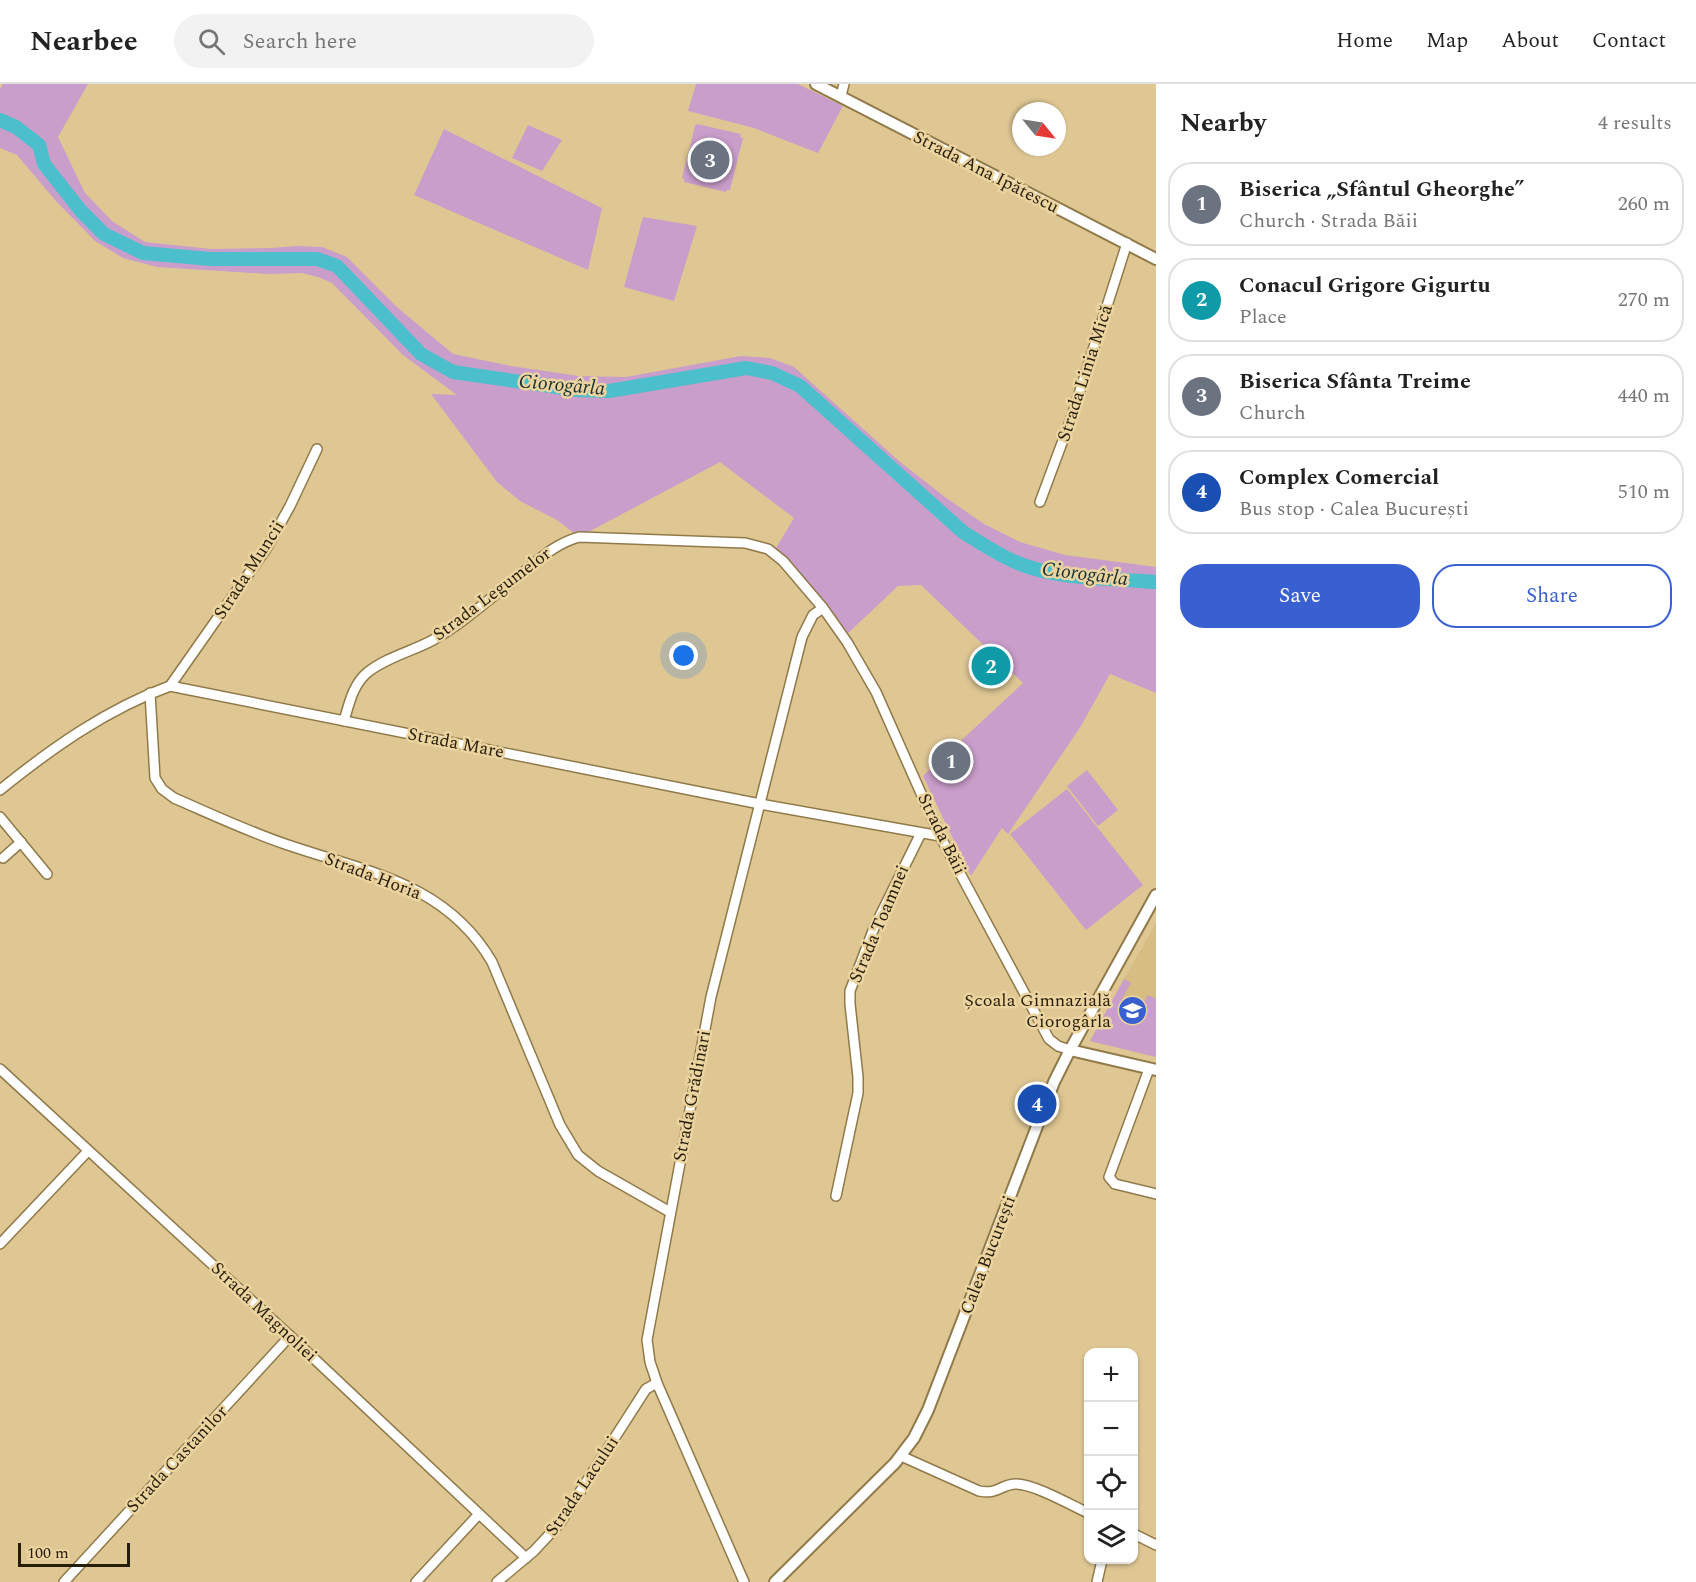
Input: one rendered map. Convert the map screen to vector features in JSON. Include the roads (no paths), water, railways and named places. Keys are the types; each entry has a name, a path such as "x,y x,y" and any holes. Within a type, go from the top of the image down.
{"main road":[{"name":"Strada Ana Ipătescu","path":"816,84 1156,258"},
{"name":"Calea București","path":"775,1582 844,1516 901,1456 914,1438 928,1410 1054,1082 1156,895"},
{"path":"1070,1050 1153,1070"}],"street":[{"path":"841,96 844,84"},
{"name":"Strada Linia Mică","path":"1040,502 1072,416 1126,243"},
{"name":"Strada Muncii","path":"170,686 266,549 290,506 317,449"},
{"name":"Strada Băii","path":"569,540 579,537 745,543 768,549 783,561 823,608 847,642 876,692 940,836 1049,1040 1070,1050"},
{"name":"Strada Legumelor","path":"344,721 352,695 358,683 368,673 450,629 543,556 569,540"},
{"name":"Strada Grădinari","path":"744,1582 657,1383 650,1362 647,1340 711,997 802,637 813,615 823,608"},
{"path":"0,790 85,727 150,693 170,686"},
{"name":"Strada Mare","path":"170,686 760,804 940,836"},
{"name":"Strada Horia","path":"150,693 155,778 162,789 174,798 262,836 356,866 400,884 438,903 453,914 476,938 492,962 560,1125 578,1155 598,1171 670,1212"},
{"path":"0,817 47,874"},
{"name":"Strada Toamnei","path":"836,1196 858,1093 850,991 874,928 921,833"},
{"path":"3,858 21,842"},
{"name":"Strada Magnoliei","path":"0,1069 290,1336 526,1558"},
{"path":"1153,1070 1109,1177 1115,1184 1156,1194"},
{"path":"0,1244 88,1151"},
{"name":"Strada Castanilor","path":"64,1582 290,1336"},
{"name":"Strada Lacului","path":"497,1582 526,1558 560,1523 646,1389 657,1383"},
{"path":"901,1456 979,1491 992,1492 1017,1484 1042,1492 1084,1511"},
{"path":"416,1582 479,1514"},
{"path":"1138,1536 1156,1545"},
{"path":"1097,1582 1101,1564"}],"waterway":[{"name":"Ciorogârla","path":"0,120 16,127 39,145 44,164 81,211 104,234 143,253 211,259 317,259 337,266 421,354 453,372 577,390 609,391 746,368 772,373 800,386 963,532 999,554 1027,567 1063,575 1156,582"}],"place":[{"name":"Biserica Sfânta Treime","path":"710,160"},
{"name":"Conacul Grigore Gigurtu","path":"991,666"},
{"name":"Biserica „Sfântul Gheorghe”","path":"951,761"},
{"name":"Școala Gimnazială Ciorogârla","path":"1132,1010"},
{"name":"Complex Comercial","path":"1037,1104"}]}
